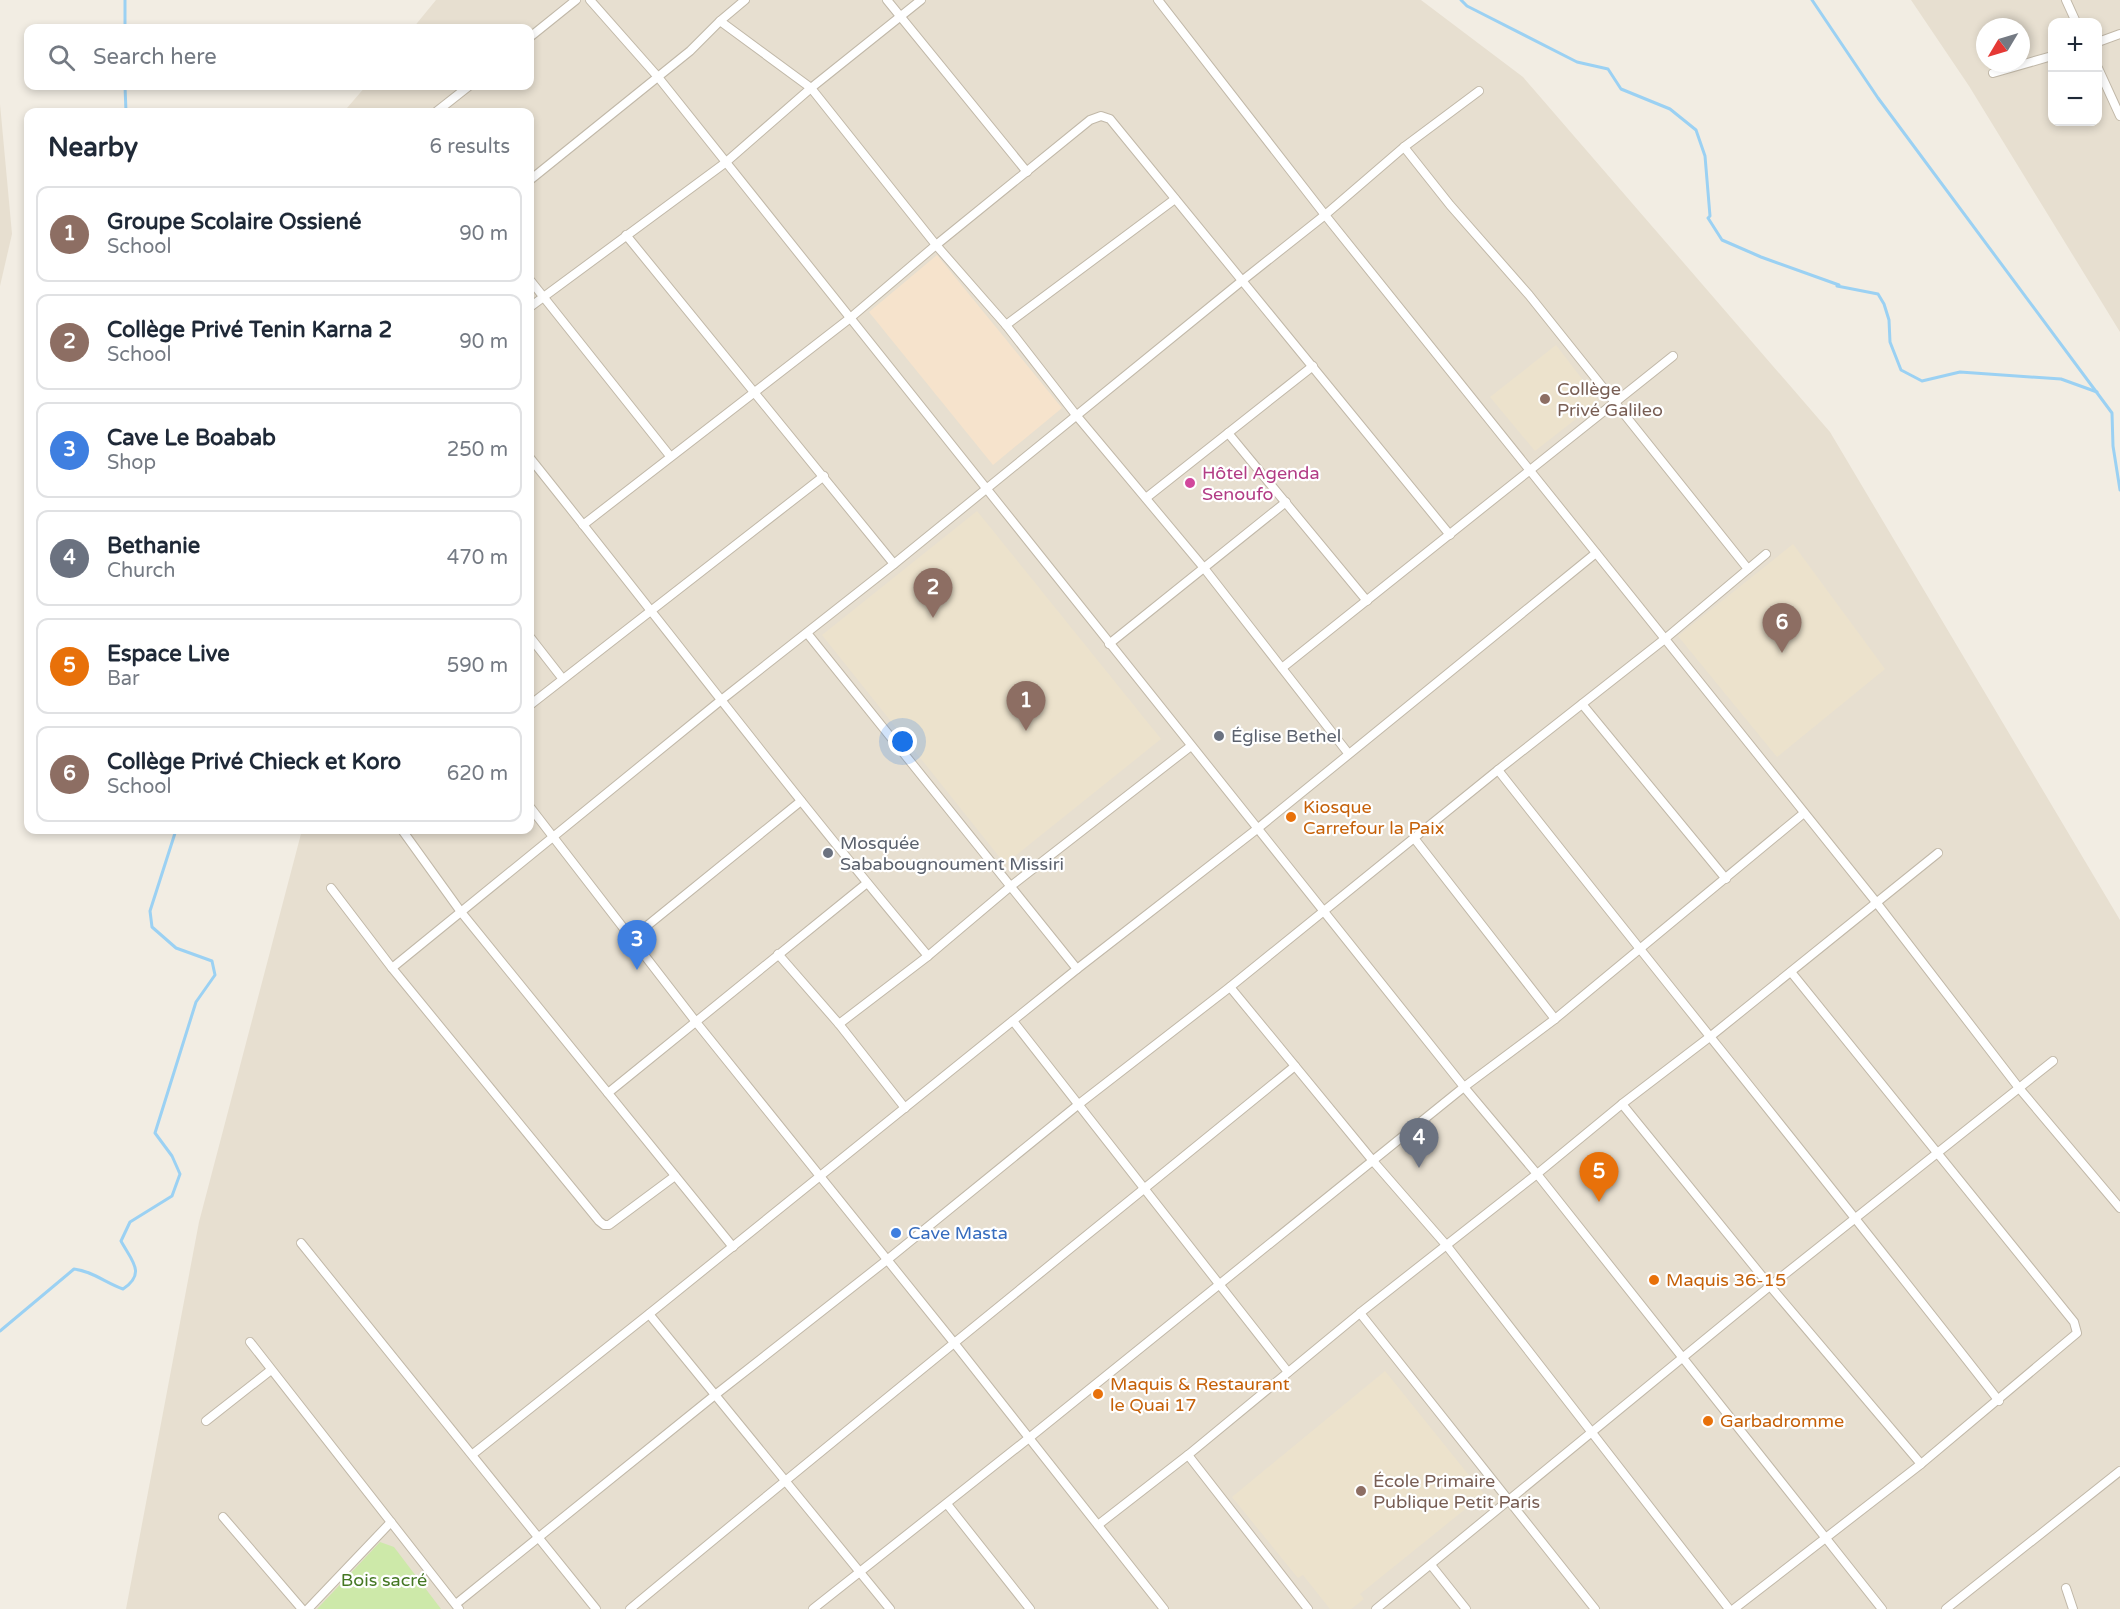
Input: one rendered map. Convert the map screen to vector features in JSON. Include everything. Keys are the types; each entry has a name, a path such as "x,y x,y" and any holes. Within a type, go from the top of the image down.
{"street":[{"path":"534,34 576,0"},
{"path":"590,0 658,77 1257,829 1464,1087 1537,1174 1882,1609"},
{"path":"534,177 690,51 745,0"},
{"path":"887,0 1027,172"},
{"path":"534,304 725,163 811,88 921,0"},
{"path":"1158,0 1325,215 1876,902 2019,1088 2120,1208"},
{"path":"2066,0 2074,18"},
{"path":"720,21 811,88 936,244 1006,325 1077,415 1204,568 1348,753"},
{"path":"2102,40 2120,34"},
{"path":"1993,73 2048,57"},
{"path":"2100,72 2116,98 2120,116"},
{"path":"441,108 464,90"},
{"path":"392,968 1325,215 1404,147 1479,91"},
{"path":"583,525 754,390 849,319 936,244 1090,120 1101,116 1110,119 1450,535"},
{"path":"1404,147 1450,205 1529,295 1748,569"},
{"path":"1006,325 1175,199"},
{"path":"626,235 894,564"},
{"path":"534,286 670,456"},
{"path":"1282,668 1673,356"},
{"path":"1146,498 1313,366"},
{"path":"1228,433 1367,601"},
{"path":"534,463 652,611 720,701 928,956"},
{"path":"534,702 824,476"},
{"path":"1109,644 1286,502"},
{"path":"473,1454 1077,969 1257,829 1596,553"},
{"path":"250,1342 457,1607 715,1395 887,1260 1079,1104 1230,987 1498,770 1666,638 1766,554"},
{"path":"807,633 1077,969"},
{"path":"534,642 562,678"},
{"path":"1582,704 1726,879"},
{"path":"839,1024 1191,746"},
{"path":"1498,770 1999,1401"},
{"path":"632,938 801,801"},
{"path":"534,812 696,1022 1164,1609"},
{"path":"813,1609 1220,1286 1464,1087 1555,1019 1804,813"},
{"path":"405,834 461,912 733,1247"},
{"path":"1414,838 1555,1019"},
{"path":"1098,1525 1188,1455 1360,1313 1711,1036 1938,853"},
{"path":"608,1093 867,883"},
{"path":"331,888 392,968 599,1221 604,1225 609,1225 675,1176"},
{"path":"778,954 839,1024 905,1108"},
{"path":"1734,1609 1921,1464 2077,1334 2074,1322 1791,972"},
{"path":"1230,987 1373,1161 1447,1246 1729,1609"},
{"path":"1013,1021 1288,1372"},
{"path":"1376,1609 1770,1286 2053,1061"},
{"path":"630,1609 785,1480 1295,1066"},
{"path":"1622,1104 1770,1286 1921,1464"},
{"path":"301,1243 596,1609"},
{"path":"1360,1313 1595,1609"},
{"path":"649,1314 890,1609"},
{"path":"206,1421 272,1370"},
{"path":"1188,1455 1308,1609"},
{"path":"1946,1609 2120,1470"},
{"path":"947,1504 1030,1609"},
{"path":"223,1517 302,1609"},
{"path":"308,1609 391,1522"},
{"path":"1431,1565 1466,1609"},
{"path":"2066,1588 2073,1609"}],"shaded area":[{"path":"436,0 1421,0 1523,77 1830,432 2120,920 2120,1609 126,1609 199,1222 301,834 534,834 534,108 347,108 363,90 534,90 534,24 416,24"},
{"path":"1911,0 2120,0 2120,332 1969,86"},
{"path":"0,104 12,234 0,286"},
{"path":"937,255 1062,408 993,465 869,312"},
{"name":"Collège Privé Galileo","path":"1556,345 1599,401 1535,451 1490,397"},
{"path":"977,511 1161,739 1005,864 822,635"},
{"path":"1793,544 1885,669 1777,757 1678,636"},
{"name":"École Primaire Publique Petit Paris","path":"1385,1371 1484,1494 1360,1594 1364,1599 1351,1609 1330,1609 1303,1575 1298,1578 1232,1497"}],"green space":[{"name":"Bois sacré","path":"380,1542 394,1547 441,1609 317,1609"}],"waterway":[{"path":"125,0 125,24"},
{"path":"1461,0 1467,6 1577,62 1608,69 1621,89 1670,109 1696,130 1705,156 1710,216 1708,218 1722,240 1761,257 1839,285 1837,286 1878,294 1889,320 1890,342 1901,370 1922,381 1960,372 2061,379 2097,392"},
{"path":"1812,0 1878,98 2112,413 2113,446 2120,490"},
{"path":"125,90 126,108"},
{"path":"0,1331 74,1269 87,1272 123,1289 130,1283 136,1272 135,1266 121,1241 130,1222 172,1196 180,1174 172,1156 155,1133 196,1002 215,975 212,961 176,948 152,927 150,911 175,834"}],"place":[{"name":"Collège Privé Galileo","path":"1545,399"},
{"name":"Hôtel Agenda Senoufo","path":"1190,483"},
{"name":"Collège Privé Tenin Karna 2","path":"933,618"},
{"name":"Collège Privé Chieck et Koro","path":"1782,653"},
{"name":"Groupe Scolaire Ossiené","path":"1026,731"},
{"name":"Église Bethel","path":"1219,736"},
{"name":"Kiosque Carrefour la Paix","path":"1291,817"},
{"name":"Mosquée Sababougnoument Missiri","path":"828,853"},
{"name":"Cave Le Boabab","path":"637,970"},
{"name":"Bethanie","path":"1419,1168"},
{"name":"Espace Live","path":"1599,1202"},
{"name":"Cave Masta","path":"896,1233"},
{"name":"Maquis 36-15","path":"1654,1280"},
{"name":"Maquis & Restaurant le Quai 17","path":"1098,1394"},
{"name":"Garbadromme","path":"1708,1421"},
{"name":"École Primaire Publique Petit Paris","path":"1361,1491"}]}
